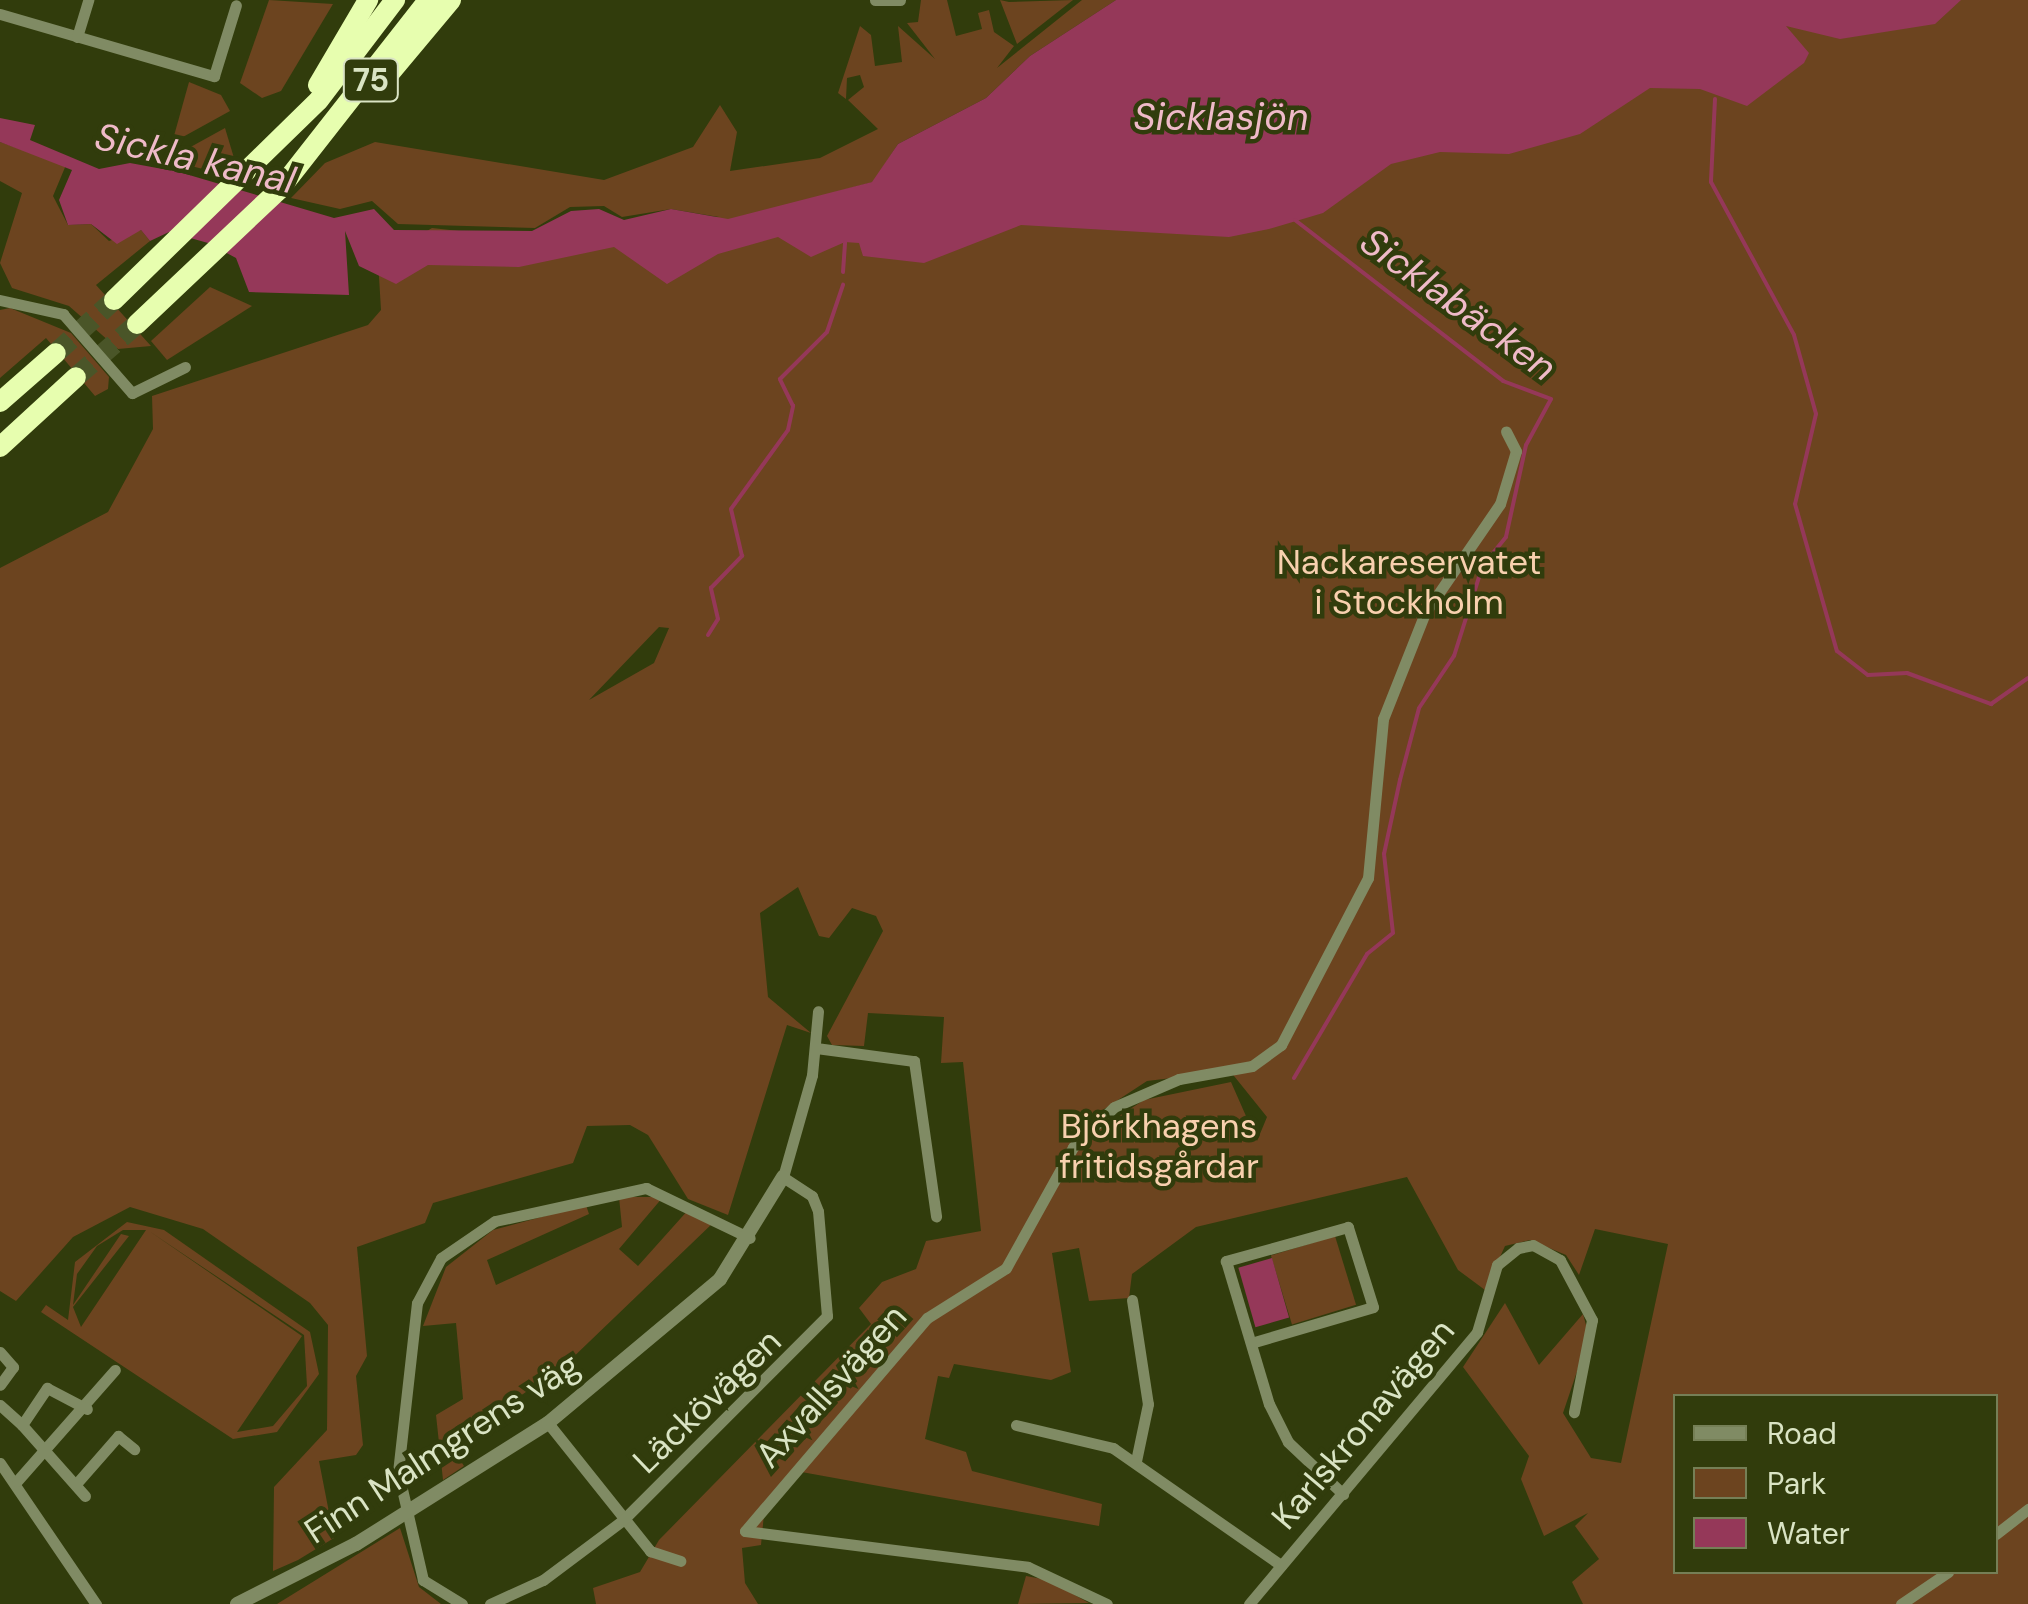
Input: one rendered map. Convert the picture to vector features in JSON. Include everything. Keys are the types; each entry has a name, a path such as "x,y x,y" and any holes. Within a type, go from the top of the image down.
{"highway":[{"path":"250,174 368,0"},
{"name":"75","path":"114,300 250,174 395,0"},
{"name":"75","path":"137,324 215,256 310,156 428,0"},
{"path":"310,156 451,0"},
{"path":"0,402 56,353"},
{"path":"0,447 76,377"}],"street":[{"path":"77,37 88,0"},
{"path":"875,0 900,0"},
{"path":"0,14 214,76 236,5"},
{"path":"0,300 63,314 132,392 186,368"},
{"name":"Axvallsvägen","path":"1107,1604 1028,1567 745,1531 927,1318 1006,1268 1073,1147 1114,1107 1179,1080 1252,1066 1281,1045 1368,878 1383,719 1425,613 1500,504 1516,451 1506,430"},
{"name":"Finn Malmgrens väg","path":"237,1604 258,1601 406,1514 548,1423 656,1339 750,1238 784,1177 816,1048 818,1011"},
{"path":"816,1048 914,1061 936,1216"},
{"name":"Läckövägen","path":"490,1604 544,1580 622,1521 826,1316 818,1211 812,1196 784,1177"},
{"path":"462,1604 424,1580 406,1514 397,1449 417,1303 456,1244 495,1221 646,1188 750,1238"},
{"path":"1251,1343 1373,1307 1348,1227 1226,1262 1251,1343 1288,1442 1344,1494"},
{"name":"Karlskronavägen","path":"1249,1604 1477,1332 1497,1265 1518,1248 1548,1249 1560,1260 1592,1320 1574,1412"},
{"path":"1132,1300 1148,1404 1136,1460"},
{"path":"0,1352 13,1368 0,1385"},
{"path":"17,1481 46,1458 115,1370"},
{"path":"22,1425 47,1388 87,1409"},
{"path":"0,1405 85,1496"},
{"path":"548,1423 622,1521 650,1551 680,1561"},
{"path":"1016,1425 1136,1460 1282,1565"},
{"path":"76,1484 118,1436 134,1449"},
{"path":"0,1463 17,1481 96,1604"},
{"path":"1998,1532 2028,1509"},
{"path":"1900,1604 1945,1574"}],"green space":[{"path":"269,0 333,4 281,91 262,98 240,83"},
{"path":"921,0 947,0 956,36 982,29 978,13 989,10 994,32 1014,46 997,68 1082,0 1116,0 1030,56 986,98 898,144 873,182 762,212 858,214 1425,0 2028,0 2028,1604 1583,1604 1572,1582 1599,1559 1575,1526 1588,1513 1544,1536 1521,1479 1529,1456 1463,1367 1505,1303 1539,1365 1583,1314 1589,1336 1563,1413 1591,1458 1621,1463 1668,1244 1595,1229 1579,1275 1566,1255 1530,1240 1505,1246 1485,1290 1458,1270 1407,1177 1196,1227 1132,1274 1129,1298 1089,1301 1079,1248 1052,1253 1071,1372 1051,1380 954,1364 949,1378 938,1376 925,1439 966,1452 972,1471 1102,1504 1099,1526 796,1471 764,1514 761,1545 742,1548 745,1583 758,1604 596,1604 593,1588 640,1572 659,1540 871,1324 859,1308 882,1282 916,1269 926,1241 981,1231 963,1062 941,1063 944,1017 868,1013 864,1046 832,1045 827,1036 883,931 876,916 852,908 829,938 819,936 798,887 760,913 768,997 811,1033 787,1025 728,1215 688,1199 648,1135 630,1125 587,1126 573,1163 433,1203 425,1223 357,1247 367,1356 356,1376 363,1445 356,1455 319,1461 334,1538 298,1560 273,1571 274,1487 327,1430 328,1325 310,1303 203,1229 130,1207 73,1237 16,1301 0,1291 0,568 108,512 153,429 152,396 368,325 381,310 378,260 432,228 495,235 719,217 671,209 622,217 604,206 570,207 535,228 398,224 372,201 340,209 291,198 325,163 375,142 604,180 693,147 720,105 737,132 730,171 820,158 878,129 848,100 864,87 860,75 847,78 846,99 838,93 860,26 871,35 875,66 902,62 898,26 935,59 907,23 918,22","holes":["659,627 669,628 654,663 589,700","1230,1071 1267,1117 1257,1141 1231,1082 1144,1100 1067,1150 1095,1115 1147,1081"]},
{"path":"1000,0 1009,2 1073,0 1017,44"},
{"path":"189,82 221,95 230,111 172,143"},
{"path":"225,128 234,158 207,170 167,160"},
{"path":"0,142 66,165 53,196 68,225 91,224 109,241 141,230 150,241 96,285 151,346 118,349 69,306 12,288 0,263 22,193 0,181"},
{"path":"210,287 252,306 167,360 151,341"},
{"path":"10,308 71,333 109,377 108,389 95,396 46,338 0,378 0,310"},
{"path":"619,1197 663,1197 619,1249 638,1266 689,1209 715,1221 564,1366 450,1444 464,1466 443,1480 436,1415 463,1399 456,1323 423,1326 446,1267 493,1230 586,1205 589,1214 487,1260 496,1285 622,1227"},
{"path":"127,1222 164,1230 310,1332 319,1374 277,1432 233,1439 41,1312 46,1305 68,1320 75,1262","holes":["123,1230 146,1230 81,1327 73,1307 129,1236 121,1234 73,1305 77,1274 97,1246","149,1231 304,1335 307,1386 273,1426 237,1432 302,1336"]},
{"path":"1335,1236 1356,1305 1292,1324 1271,1256"},
{"path":"400,1528 419,1587 441,1604 277,1604"},
{"path":"1026,1576 1048,1580 1089,1603 1018,1604"}],"water":[{"name":"Sicklasjön","path":"1116,0 1961,0 1935,24 1840,39 1786,26 1809,53 1804,63 1747,106 1700,89 1650,88 1580,134 1509,154 1440,152 1391,164 1323,213 1269,229 1229,237 1021,225 924,263 863,256 859,243 845,242 811,257 778,237 718,254 667,284 614,247 519,267 428,265 396,284 359,266 345,231 349,295 249,292 236,258 208,243 169,232 150,241 141,230 117,244 91,224 68,225 59,200 72,170 0,142 0,118 35,125 30,140 99,169 130,163 179,172 334,218 374,209 394,230 532,231 571,211 599,209 624,220 671,209 728,219 872,182 898,144 986,98 1030,56"},
{"path":"1272,1258 1289,1318 1255,1327 1238,1268"}],"waterway":[{"path":"1715,99 1711,182 1794,335 1816,414 1795,504 1837,651 1868,675 1907,673 1991,704 2028,678"},
{"name":"Sicklabäcken","path":"1295,220 1503,381 1551,399 1526,445 1506,537 1488,559"},
{"path":"843,272 845,242"},
{"path":"708,635 718,619 711,588 742,556 731,509 788,430 793,406 780,379 827,332 843,285"},
{"name":"Sicklabäcken","path":"1294,1078 1367,954 1393,933 1384,854 1400,780 1419,708 1454,656 1481,571"}],"tunnel":[{"path":"56,353 114,300"},
{"path":"76,377 137,324"}],"water label":[{"name":"Sickla kanal","path":"195,159"}],"park label":[{"name":"Nackareservatet i Stockholm","path":"1409,582"},
{"name":"Björkhagens fritidsgårdar","path":"1159,1146"}]}
